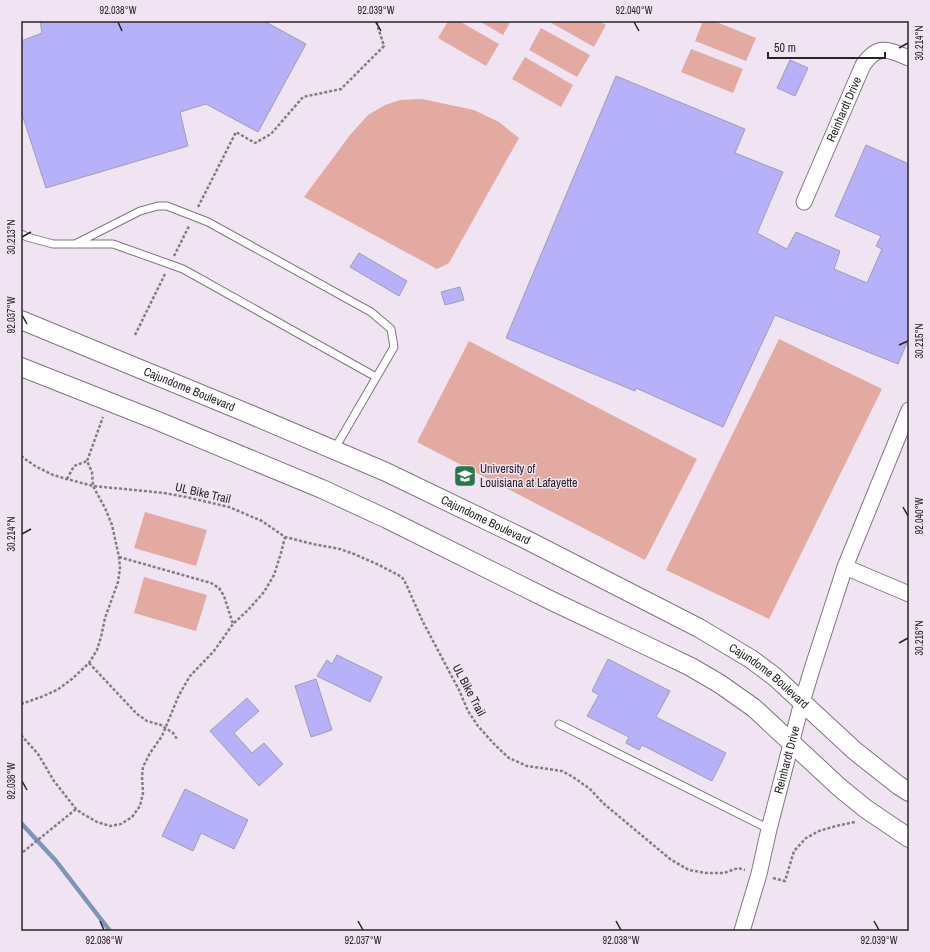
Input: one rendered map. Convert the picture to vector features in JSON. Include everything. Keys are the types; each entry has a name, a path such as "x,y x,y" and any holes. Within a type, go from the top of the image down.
{"street":[{"name":"Reinhardt Drive","path":"804,202 865,62 877,51 882,50 891,50 909,58"},
{"name":"Cajundome Boulevard","path":"21,320 386,472 525,539 699,628 751,659 775,677 855,751 909,792"},
{"path":"21,367 158,421 322,489 387,519 547,599 691,667 720,684 754,708 839,787 894,829 909,838"},
{"name":"Reinhardt Drive","path":"742,931 759,874 769,829 802,702 845,567 909,410"},
{"path":"845,567 909,594"}],"lane":[{"path":"75,244 140,211 158,206 167,206 208,222 371,312 391,329 394,347 334,450"},
{"path":"21,234 53,244 113,244 183,269 376,377"},
{"path":"559,724 769,829"}],"path":[{"path":"135,335 236,132 256,143 271,134 303,97 341,89 384,46 376,21"},
{"path":"21,704 57,690 90,663 97,650 105,618 118,582 120,568 119,557 112,525 93,486 92,472 87,461 105,411"},
{"name":"UL Bike Trail","path":"21,456 35,466 67,480 93,486 164,493 229,507 262,521 285,537 340,549 377,564 402,577 459,690 468,711 478,726 496,745 509,758 527,766 562,771 573,777 590,789 603,803 670,859 689,870 706,873 724,873 738,868 785,881 794,851 806,838 820,831 836,826 859,822"},
{"path":"67,480 74,466 87,461"},
{"path":"21,735 38,754 54,781 76,809 97,822 110,826 121,824 132,817 140,806 143,767 150,753 162,736 179,695 190,676 214,651 233,624 264,592 274,575 285,537"},
{"path":"119,557 211,583 218,588 224,596 233,624"},
{"path":"90,663 137,714 147,721 161,725 173,733 177,739"},
{"path":"23,852 76,809"}],"shaded area":[{"path":"448,21 459,21 499,44 486,66 438,38"},
{"path":"479,21 511,21 503,35"},
{"path":"548,21 599,21 606,25 594,47"},
{"path":"703,21 714,21 756,38 746,61 695,41"},
{"path":"541,28 590,55 577,77 529,50"},
{"path":"691,49 743,69 733,93 681,72"},
{"path":"525,57 573,85 561,107 512,79"},
{"path":"422,99 474,110 499,122 519,138 449,263 437,269 304,197 350,135 368,115 385,105 400,100"},
{"path":"779,339 882,389 769,619 666,570"},
{"path":"469,341 697,459 645,560 417,442"},
{"path":"145,512 207,530 196,566 134,548"},
{"path":"144,577 207,595 196,631 134,613"}],"building":[{"path":"40,21 264,21 306,44 258,132 206,104 180,112 188,146 46,188 21,111 21,41 42,33"},
{"path":"790,60 808,68 795,96 777,88"},
{"path":"616,76 745,129 735,153 783,172 757,233 787,249 796,232 840,251 834,269 867,283 882,249 876,246 881,236 835,216 866,145 909,164 909,338 898,364 775,315 723,427 636,388 635,391 506,338"},
{"path":"359,253 407,281 399,296 350,267"},
{"path":"460,287 464,300 445,305 441,292"},
{"path":"337,655 382,677 370,702 317,676 327,660 332,664"},
{"path":"608,659 670,691 656,717 726,753 712,781 642,745 639,750 626,743 629,737 587,716 599,695 592,691"},
{"path":"316,679 332,730 311,737 295,686"},
{"path":"247,698 259,711 234,733 252,753 264,743 283,764 259,786 210,731"},
{"path":"185,789 248,820 234,849 201,833 193,851 162,836"}],"waterway":[{"path":"21,823 56,861 110,931"}],"place":[{"name":"University of Louisiana at Lafayette","path":"465,476"}]}
